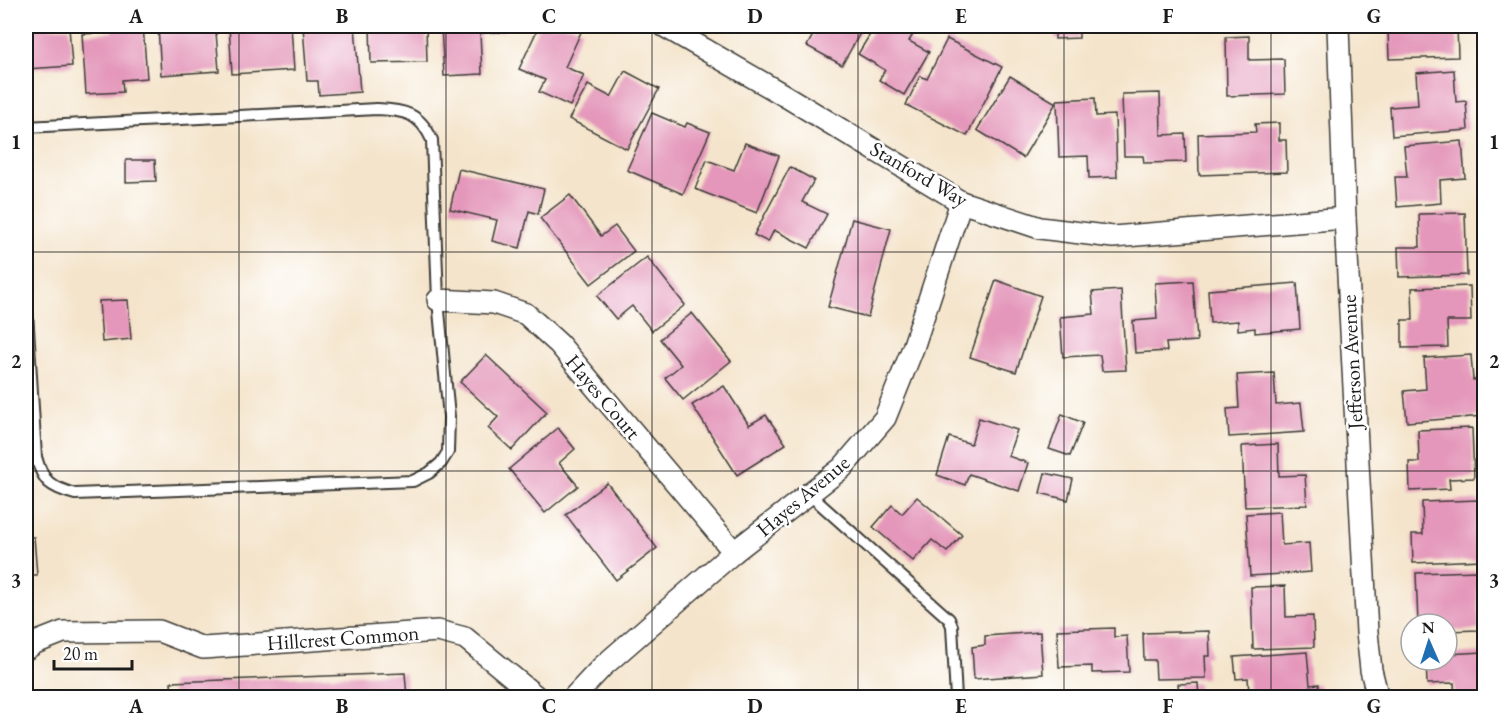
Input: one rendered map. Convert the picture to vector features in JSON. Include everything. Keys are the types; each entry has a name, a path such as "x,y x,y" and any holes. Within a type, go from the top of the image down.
{"street":[{"name":"Stanford Way","path":"664,26 962,202 1040,228 1113,237 1345,218"},
{"name":"Jefferson Avenue","path":"1338,26 1345,218 1367,632 1371,670 1378,698"},
{"name":"Hayes Avenue","path":"573,698 602,667 734,552 842,468 885,417 913,348 962,202"},
{"name":"Hayes Court","path":"438,300 494,303 526,314 559,344 734,552"},
{"name":"Hillcrest Common","path":"26,649 63,632 159,631 203,648 438,631 465,638 538,698"}],"lane":[{"path":"26,127 377,109 404,111 426,127 432,140 438,300 449,417 448,452 441,463 429,473 413,481 75,494 57,488 41,476 36,457 26,295"},
{"path":"808,494 949,619 952,626 956,698"}],"building":[{"path":"26,26 69,27 72,66 26,69"},
{"path":"113,26 143,26 147,78 122,80 123,92 86,94 82,34 113,32"},
{"path":"158,26 192,26 193,33 216,32 219,71 161,75"},
{"path":"229,26 291,26 294,70 232,74"},
{"path":"303,26 333,26 333,28 355,26 360,92 319,95 318,81 307,81"},
{"path":"370,26 426,26 427,62 371,63"},
{"path":"441,26 503,26 503,32 480,33 482,74 444,76"},
{"path":"539,26 573,26 582,30 565,67 584,75 570,106 539,92 545,80 519,69"},
{"path":"818,26 864,26 842,65 807,46"},
{"path":"875,26 918,26 909,41 929,52 904,95 879,80 885,70 858,54"},
{"path":"1055,26 1079,26 1079,38 1055,39"},
{"path":"1400,26 1457,26 1458,57 1389,59 1388,31 1400,31"},
{"path":"1249,36 1249,60 1284,59 1285,94 1227,96 1226,37"},
{"path":"947,39 1002,67 967,136 906,105 920,76 927,79"},
{"path":"1454,70 1456,102 1466,101 1468,130 1392,136 1390,107 1418,105 1416,73"},
{"path":"625,71 659,89 627,149 569,119 588,85 611,97"},
{"path":"1010,76 1056,103 1023,158 977,130"},
{"path":"1160,93 1161,135 1185,134 1186,162 1144,163 1143,156 1124,156 1122,94"},
{"path":"1095,98 1096,116 1115,115 1117,177 1089,178 1088,156 1059,157 1057,100"},
{"path":"652,113 685,127 687,123 710,132 683,194 627,170"},
{"path":"1279,123 1279,140 1286,140 1287,172 1199,175 1198,134 1256,132 1255,124"},
{"path":"1462,141 1465,178 1440,180 1441,203 1397,207 1395,177 1407,177 1404,146"},
{"path":"745,143 779,156 757,213 695,189 707,160 734,170"},
{"path":"126,160 155,160 156,181 126,182"},
{"path":"790,167 814,180 802,202 827,214 809,248 774,230 768,242 754,235"},
{"path":"459,169 544,189 538,214 529,211 520,248 492,241 497,220 450,209"},
{"path":"570,195 601,236 615,226 634,251 591,284 540,218"},
{"path":"1465,213 1467,275 1399,277 1398,247 1420,247 1419,214"},
{"path":"852,219 891,229 868,317 828,307"},
{"path":"647,257 685,305 652,331 632,306 616,319 597,296"},
{"path":"996,280 1041,296 1016,372 970,357"},
{"path":"1193,281 1197,341 1166,343 1167,351 1135,353 1133,321 1157,319 1155,283"},
{"path":"1297,283 1300,329 1255,333 1255,328 1238,330 1238,321 1210,323 1208,290"},
{"path":"1470,286 1471,321 1447,321 1448,347 1402,348 1402,320 1413,320 1412,288"},
{"path":"1121,290 1126,370 1102,371 1100,355 1063,357 1060,317 1094,314 1092,292"},
{"path":"128,300 131,339 102,342 99,301"},
{"path":"692,313 731,361 683,400 665,378 681,365 660,339"},
{"path":"486,355 547,412 512,450 488,428 498,417 460,382"},
{"path":"1471,355 1473,380 1484,379 1484,416 1407,422 1404,391 1426,389 1424,358"},
{"path":"1274,373 1276,405 1301,403 1304,432 1229,437 1227,409 1239,408 1237,375"},
{"path":"724,386 749,425 766,415 786,444 737,475 692,405"},
{"path":"1062,414 1083,423 1070,456 1049,449"},
{"path":"979,418 1017,430 1008,456 1028,463 1019,491 969,474 965,485 937,475 949,437 971,444"},
{"path":"558,428 575,449 559,463 578,486 545,513 509,469"},
{"path":"1472,428 1474,478 1449,479 1450,489 1410,491 1409,462 1419,462 1418,430"},
{"path":"1278,444 1279,476 1305,475 1307,505 1245,507 1242,446"},
{"path":"1045,473 1073,479 1068,500 1040,493"},
{"path":"607,483 657,548 616,580 566,515"},
{"path":"917,497 962,535 947,552 932,540 913,561 873,527 892,505 902,514"},
{"path":"1479,500 1482,560 1413,563 1412,534 1423,534 1422,502"},
{"path":"1280,512 1282,545 1309,543 1311,572 1250,576 1246,514"},
{"path":"26,537 34,537 37,575 26,575"},
{"path":"1477,571 1479,630 1459,631 1459,612 1418,612 1416,573"},
{"path":"1285,586 1286,617 1313,616 1314,647 1253,649 1251,587"},
{"path":"1114,628 1114,637 1127,636 1129,672 1092,673 1092,666 1059,667 1057,630"},
{"path":"1209,631 1210,656 1205,656 1206,678 1156,679 1155,660 1144,660 1143,633"},
{"path":"1040,632 1043,674 974,679 972,647 985,645 985,636"},
{"path":"1307,652 1310,685 1319,684 1320,698 1277,698 1276,691 1249,693 1248,678 1236,679 1234,657"},
{"path":"1484,652 1484,698 1455,698 1454,683 1427,684 1426,672 1459,672 1459,653"},
{"path":"405,673 407,698 172,698 171,682"},
{"path":"1198,683 1199,698 1151,698 1150,694 1179,693 1178,684"}]}
